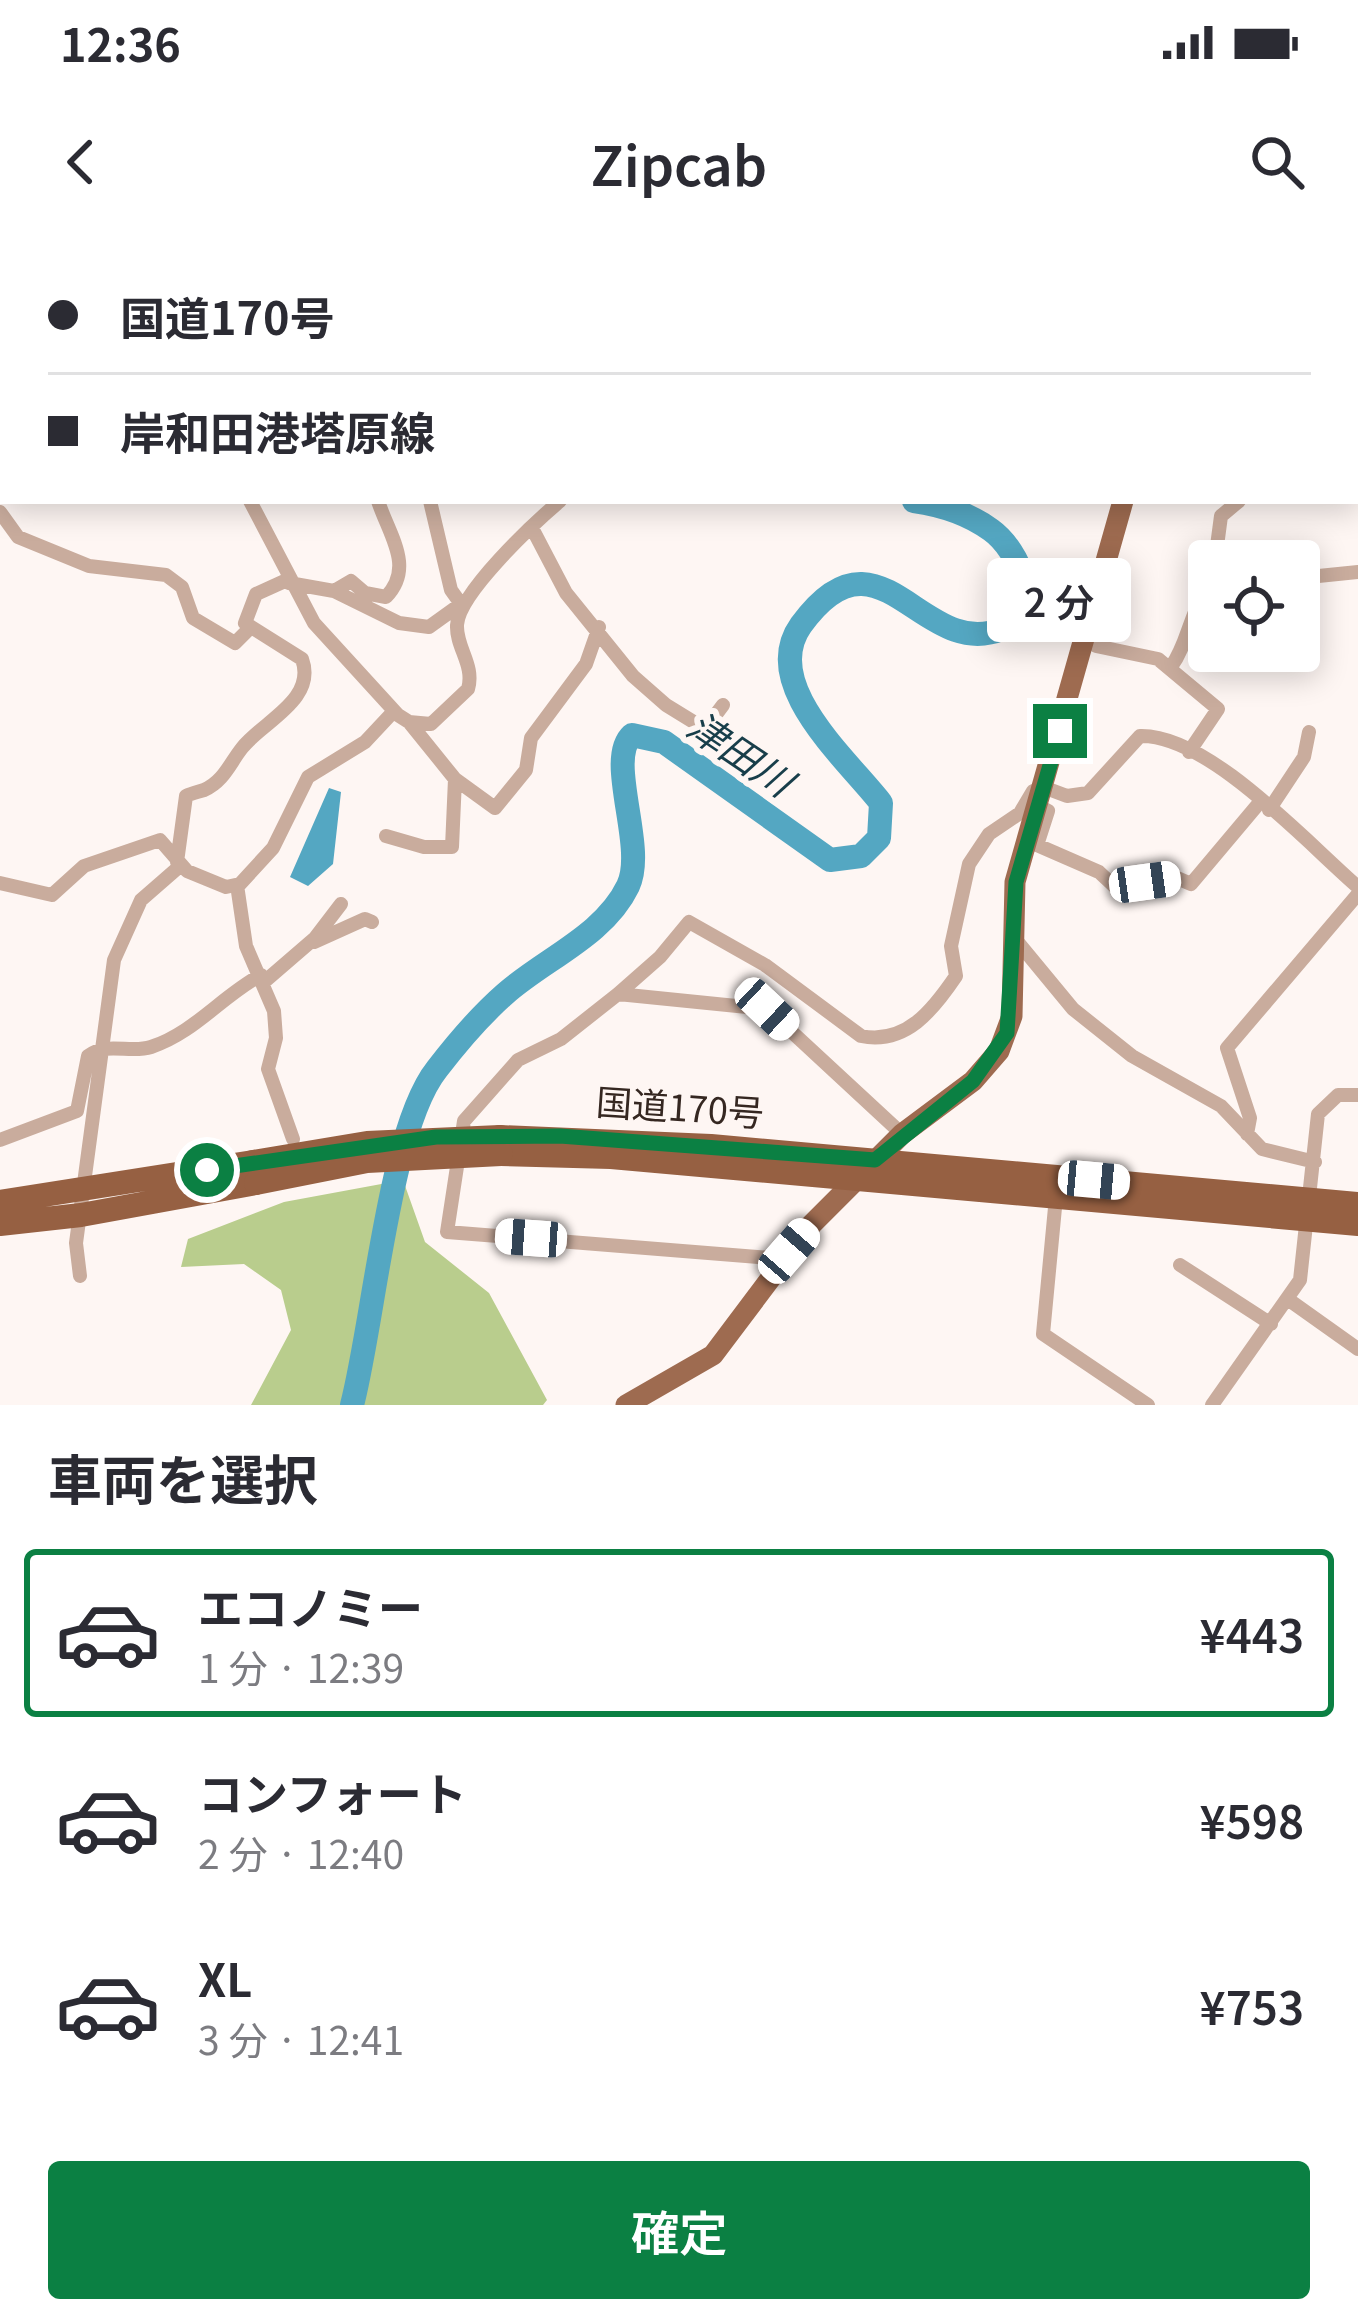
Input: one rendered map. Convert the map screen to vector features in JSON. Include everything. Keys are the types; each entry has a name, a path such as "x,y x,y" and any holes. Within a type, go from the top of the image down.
{"highway":[{"name":"国道170号","path":"0,1223 254,1172 560,1136 875,1160 1311,1209 1358,1224"},
{"name":"国道170号","path":"501,1145 1056,1197 1311,1209 1358,1204"},
{"name":"国道170号","path":"0,1202 81,1204"}],"main road":[{"path":"626,1405 713,1354 740,1326 783,1259 875,1160 973,1081 999,1051 1012,1016 1016,882 1122,504"}],"street":[{"path":"251,504 288,582 336,652 409,722 455,779 495,808 526,770 531,738 586,664 599,627"},
{"path":"334,592 351,581 365,592 386,597 398,583 402,558 379,504"},
{"path":"409,722 431,724 444,718 468,689 469,663 456,630 461,604 452,590 431,504"},
{"path":"1218,540 1221,516 1235,504"},
{"path":"80,1276 76,1243 98,1048 122,934 141,900 178,864 186,796 204,790 233,767 243,746 291,706 304,677 302,659 249,629 245,613 256,594 288,582 334,592 416,627 429,627 461,604 532,528 541,508"},
{"path":"0,512 18,537 89,566 166,575 182,587 193,618 235,643 249,629"},
{"path":"532,528 566,592 599,627 633,676 666,705 705,729 723,705"},
{"path":"1320,575 1356,571"},
{"path":"1093,614 1101,621 1096,646 1171,667 1218,709 1189,752"},
{"path":"1171,667 1188,635"},
{"path":"0,884 52,895 84,866 160,840 178,864 226,887 237,885 273,848 308,778 365,742 394,711"},
{"path":"1247,1133 1250,1118 1228,1048 1358,891 1264,806 1222,770 1163,736 1140,736 1088,794 1040,796 1048,812 1036,845 1099,872 1114,886 1177,878 1191,884 1264,806 1304,757 1310,732"},
{"path":"783,1259 446,1232 464,1121 518,1060 561,1040 618,994 660,957 689,922 765,965 862,1036 895,1037 927,1012 956,976 951,946 969,864 989,834 1028,803 1041,769 1050,763"},
{"path":"386,836 424,847 452,847 455,779"},
{"path":"237,885 241,929 263,979 276,1038 268,1069 293,1139"},
{"path":"309,944 341,904"},
{"path":"0,1140 77,1111 88,1056 98,1048 148,1048 193,1026 228,993 263,979 309,944 365,919 372,922"},
{"path":"1013,936 1088,1022 1132,1057 1221,1106 1262,1149 1315,1162"},
{"path":"618,994 767,1009 902,1134"},
{"path":"1212,1405 1300,1280 1318,1114 1325,1102 1338,1095 1358,1095"},
{"path":"1056,1197 1042,1334 1148,1405"},
{"path":"1180,1265 1271,1324"},
{"path":"1289,1300 1358,1349"}],"green space":[{"path":"403,1180 425,1242 489,1293 547,1400 543,1405 251,1405 291,1330 281,1290 244,1264 181,1267 188,1239 284,1202"}],"water":[{"path":"329,788 341,792 333,864 308,886 290,877"}],"waterway":[{"name":"津田川","path":"352,1405 395,1180 420,1097 437,1069 487,1011 520,981 589,933 628,886 633,849 623,764 632,735 664,742 830,860 861,856 879,838 881,803 812,719 791,671 791,648 801,625 829,595 854,584 878,587 948,627 973,634 1002,629 1015,620 1025,595 1011,551 982,524 930,504"}],"route":[{"path":"207,1170 368,1143 436,1137 560,1136 875,1160 908,1128 973,1081 999,1051 1007,1033 1012,1016 1016,882 1060,731"}]}
